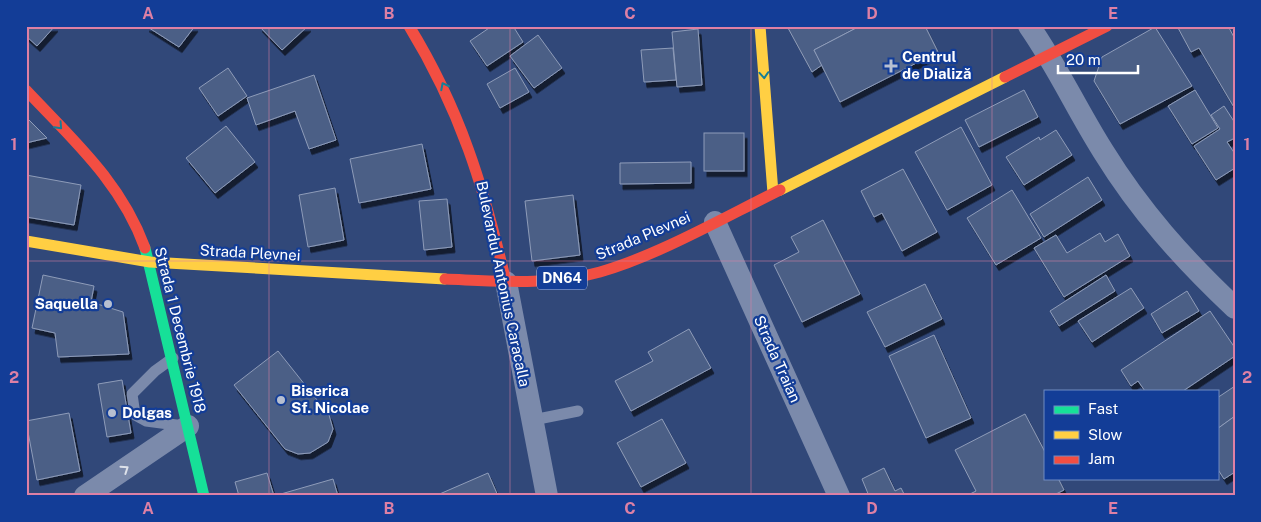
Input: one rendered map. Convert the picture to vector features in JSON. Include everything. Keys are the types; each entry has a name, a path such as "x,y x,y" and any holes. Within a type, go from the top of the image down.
{"main road":[{"name":"Bulevardul Antonius Caracalla","path":"409,26 444,85 467,136 488,201 506,282"},
{"path":"760,26 773,192"},
{"name":"Strada Plevnei","path":"26,241 150,262 506,282 564,278 599,272 631,261 715,222 1107,26"},
{"name":"Strada 1 Decembrie 1918","path":"26,90 117,191 136,227 150,262 204,496"}],"street":[{"path":"1029,26 1049,55 1080,114 1131,193 1168,242 1235,308"},
{"name":"Strada Traian","path":"715,222 839,496"},
{"name":"Bulevardul Antonius Caracalla","path":"506,282 547,496"},
{"path":"85,496 188,426"}],"lane":[{"path":"173,358 155,371 132,394 136,415 146,421 160,424 188,426"},
{"path":"533,420 578,411"}],"building":[{"path":"26,26 55,26 37,46 26,36"},
{"path":"146,26 195,26 179,47"},
{"path":"259,26 308,26 282,50"},
{"path":"492,26 513,26 523,42 487,66 470,41"},
{"path":"791,26 860,26 814,50 822,65 812,72 788,28"},
{"path":"860,26 925,26 938,52 840,102 814,50"},
{"path":"1177,26 1228,26 1235,39 1235,109 1199,48 1191,52"},
{"path":"1155,27 1192,86 1120,124 1094,81 1102,57"},
{"path":"698,29 702,85 677,87 672,32"},
{"path":"538,35 562,68 534,88 510,56"},
{"path":"673,48 676,80 644,82 641,50"},
{"path":"228,68 247,96 218,116 199,88"},
{"path":"515,68 529,92 500,108 487,84"},
{"path":"314,75 336,140 309,149 295,111 256,125 247,98"},
{"path":"1024,90 1038,117 979,147 965,120"},
{"path":"1195,90 1218,128 1192,144 1168,106"},
{"path":"1224,106 1235,123 1235,138 1227,142 1235,154 1235,168 1216,180 1194,146 1220,129 1211,115"},
{"path":"26,117 47,138 26,143"},
{"path":"226,126 255,162 215,193 186,158"},
{"path":"961,127 992,185 947,210 915,152"},
{"path":"1056,130 1072,155 1024,185 1006,157 1039,137 1040,140"},
{"path":"704,133 744,133 744,171 704,171"},
{"path":"422,144 431,189 359,203 350,159"},
{"path":"691,162 691,183 620,184 620,163"},
{"path":"903,169 937,232 902,251 882,213 874,217 861,191"},
{"path":"26,175 81,185 74,225 26,217"},
{"path":"1088,177 1102,200 1044,237 1030,214"},
{"path":"335,188 344,240 308,247 299,195"},
{"path":"1012,190 1041,238 996,265 967,218"},
{"path":"573,195 580,255 532,261 525,201"},
{"path":"447,199 452,247 424,250 419,201"},
{"path":"823,220 860,294 802,322 774,265 799,252 791,237"},
{"path":"1100,233 1105,242 1118,234 1130,256 1064,297 1034,248 1056,235 1067,253"},
{"path":"43,275 94,286 91,302 123,312 129,354 58,357 55,333 32,328"},
{"path":"1106,275 1115,291 1059,326 1050,311"},
{"path":"925,284 942,319 885,347 867,312"},
{"path":"1131,288 1144,308 1092,342 1078,321"},
{"path":"1187,291 1199,311 1162,333 1151,314"},
{"path":"1210,311 1235,348 1235,356 1184,390 1144,390 1138,381 1131,386 1121,370"},
{"path":"689,329 711,368 631,411 615,381 653,361 648,352"},
{"path":"934,335 971,418 926,438 889,356"},
{"name":"Biserica Sf. Nicolae","path":"278,351 329,415 333,429 328,442 310,453 298,454 285,449 234,385"},
{"path":"122,380 131,433 107,437 98,384"},
{"path":"1235,386 1235,416 1218,428 1218,397"},
{"path":"69,413 80,471 37,480 26,421"},
{"path":"1025,414 1044,450 1044,480 1059,480 1064,490 1052,496 966,496 976,491 955,450"},
{"path":"1235,416 1235,472 1224,479 1218,470 1218,428"},
{"path":"662,419 686,463 641,487 617,443"},
{"path":"884,468 895,491 901,488 905,496 869,496 862,479"},
{"path":"267,473 274,496 239,496 235,482"},
{"path":"488,473 498,496 435,496"},
{"path":"333,479 338,496 274,496"}],"traffic: fast":[{"path":"145,248 204,496"}],"traffic: slow":[{"path":"760,26 773,193"},
{"path":"780,190 1005,77"},
{"path":"26,241 150,262 445,279"}],"traffic: jam":[{"path":"409,26 443,88 456,118 479,181 506,282"},
{"path":"1005,77 1107,26"},
{"path":"26,90 78,145 109,182 123,202 145,248"},
{"path":"445,279 523,282 562,279 600,272 668,246 780,190"}],"place":[{"name":"Centrul de Dializă","path":"891,66"},
{"name":"Saquella","path":"108,304"},
{"name":"Biserica Sf. Nicolae","path":"281,400"},
{"name":"Dolgas","path":"112,413"}]}
